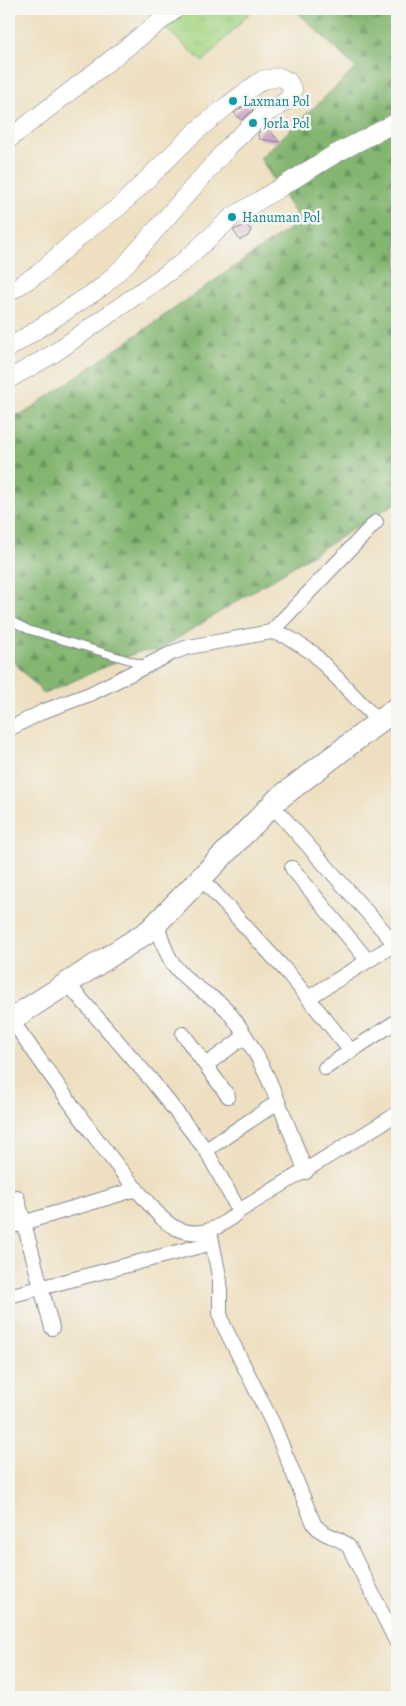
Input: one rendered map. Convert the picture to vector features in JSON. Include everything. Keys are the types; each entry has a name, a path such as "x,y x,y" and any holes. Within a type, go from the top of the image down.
{"main road":[{"path":"10,1022 149,931 272,805 397,708"}],"street":[{"path":"9,140 176,9"},
{"path":"9,292 39,273 80,236 120,206 194,133 228,105 262,80 280,77 288,81 293,90 289,99 260,118 230,145 120,270 102,287 9,348"},
{"path":"9,379 53,354 85,329 183,262 232,217 335,154 397,122"},
{"path":"271,632 376,522"},
{"path":"9,729 44,711 90,694 145,665 189,647 271,632 286,636 313,652 379,722"},
{"path":"272,805 396,945 308,998"},
{"path":"292,868 368,961"},
{"path":"201,878 267,950 350,1050"},
{"path":"157,922 169,961 189,981 222,1004 244,1037 268,1079 306,1172"},
{"path":"68,984 152,1082 206,1150 240,1211"},
{"path":"325,1068 397,1020"},
{"path":"10,1022 113,1160 164,1220 173,1227 211,1237"},
{"path":"183,1034 228,1096"},
{"path":"206,1064 244,1037"},
{"path":"206,1150 278,1102"},
{"path":"9,1296 211,1237 218,1228 240,1211 306,1172 397,1114"},
{"path":"9,1226 137,1189"},
{"path":"17,1197 52,1328"},
{"path":"211,1237 219,1275 220,1313 223,1324 273,1424 314,1524 323,1534 341,1539 349,1547 397,1643"}],"lane":[{"path":"9,620 30,630 145,665"}],"green space":[{"path":"186,9 253,9 203,62 163,26"},
{"path":"294,9 397,9 397,502 157,651 138,652 44,694 9,657 9,416 23,414 300,221 260,158 356,68"}],"building":[{"path":"244,106 250,106 253,110 241,120 234,113"},
{"path":"266,126 280,142 259,139 258,133"},
{"path":"246,225 251,230 248,236 240,240 233,230"}],"place":[{"name":"Laxman Pol","path":"233,101"},
{"name":"Jorla Pol","path":"253,123"},
{"name":"Hanuman Pol","path":"232,217"}]}
